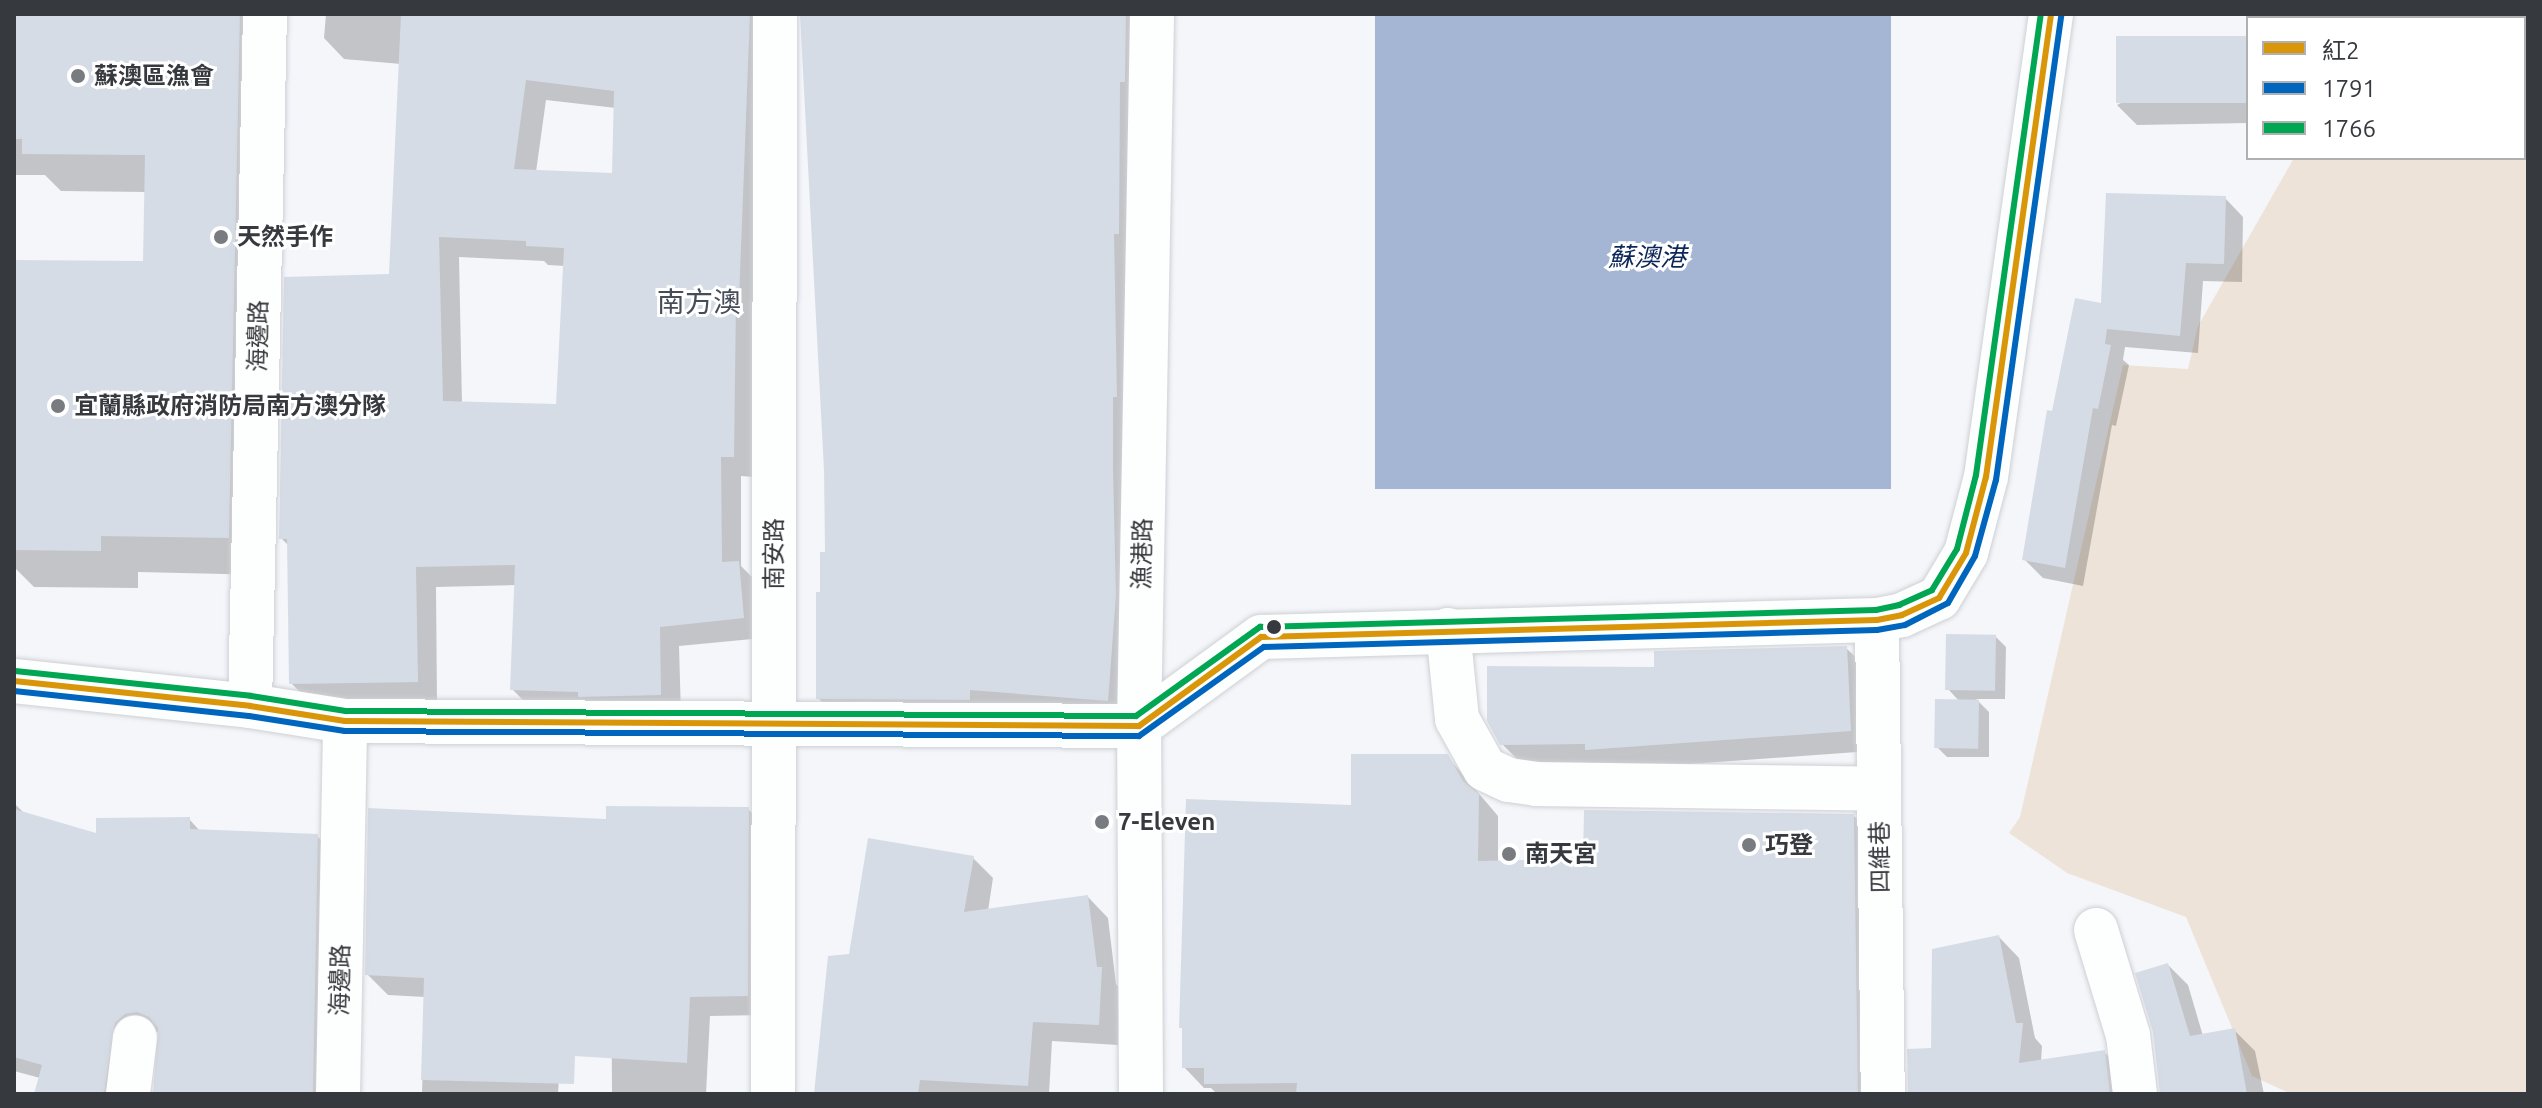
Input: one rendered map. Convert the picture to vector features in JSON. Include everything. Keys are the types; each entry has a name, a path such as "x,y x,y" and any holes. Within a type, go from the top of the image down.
{"street":[{"name":"海邊路","path":"250,706 265,14"},
{"name":"南安路","path":"773,1094 775,14"},
{"name":"漁港路","path":"1141,1094 1139,726 1152,14"},
{"path":"14,681 250,706 345,721 1139,726 1261,637 1877,620 1902,615 1939,598 1966,553 1986,477 2006,353 2051,14"},
{"name":"四維巷","path":"1877,620 1883,1094"},
{"path":"1448,630 1457,719 1485,769 1509,780 1536,784 1879,789"},
{"name":"海邊路","path":"338,1094 345,721"},
{"path":"2096,930 2128,1035 2135,1094"},
{"path":"128,1094 135,1037"}],"shaded area":[{"path":"2528,138 2528,1094 2291,1094 2252,1076 2186,917 2067,873 2009,833 2020,817 2123,365 2188,369 2198,326 2293,160 2526,160"}],"water":[{"name":"蘇澳港","path":"1375,14 1891,14 1891,489 1375,489"}],"building":[{"path":"14,14 240,14 229,538 101,536 101,551 14,550 14,260 143,261 145,155 22,154 22,139 14,139"},
{"path":"401,14 750,14 739,299 736,299 734,457 721,457 722,562 739,561 744,618 660,627 661,695 578,697 578,692 510,690 515,565 416,567 418,682 289,684 287,539 279,539 284,277 389,274","holes":["526,80 614,91 612,173 514,169","439,237 526,241 526,246 564,248 556,404 443,401"]},
{"path":"800,14 1126,14 1125,82 1120,82 1119,234 1114,234 1116,595 1108,701 970,690 970,700 816,699 816,592 820,592 820,552 825,552 824,470"},
{"path":"2116,36 2246,36 2246,103 2116,103"},
{"path":"2106,193 2226,196 2224,264 2186,263 2180,336 2107,329 2105,344 2111,345 2098,409 2093,408 2065,568 2022,560 2047,410 2052,411 2075,298 2101,303"},
{"path":"1946,634 1996,635 1995,691 1945,690"},
{"path":"1847,646 1851,731 1585,750 1585,744 1500,745 1487,721 1487,666 1654,667 1654,651"},
{"path":"1935,699 1979,700 1978,749 1934,748"},
{"path":"1351,754 1448,754 1463,781 1479,794 1478,861 1583,859 1584,810 1854,814 1858,1094 1296,1094 1297,1083 1204,1084 1204,1068 1182,1068 1182,1028 1179,1028 1186,799 1351,805"},
{"path":"606,806 749,807 748,996 690,997 687,1063 575,1056 574,1084 421,1080 424,978 365,975 368,808 606,819"},
{"path":"14,809 96,833 96,818 190,817 190,829 318,834 313,1094 153,1094 158,1028 149,1017 137,1012 125,1014 115,1023 104,1094 34,1094 42,1065 14,1057"},
{"path":"868,838 974,856 964,912 1088,895 1097,967 1102,967 1099,1025 1033,1022 1028,1086 920,1080 918,1094 814,1094 828,956 849,954"},
{"path":"1999,935 2016,1023 2023,1023 2019,1063 2105,1050 2110,1094 1908,1094 1907,1049 1931,1048 1932,949"},
{"path":"2168,963 2190,1036 2235,1028 2247,1094 2160,1094 2153,1032 2135,973"}],"transit line":[{"name":"1766","path":"15,671 251,696 346,711 1136,716 1260,627 1876,610 1899,605 1932,590 1957,549 1976,475 2041,14"},
{"name":"紅2","path":"14,681 250,706 345,721 1139,726 1261,637 1877,620 1902,615 1939,598 1966,553 1986,477 2051,14"},
{"name":"1791","path":"14,691 249,716 345,731 1139,736 1264,647 1877,630 1905,625 1948,603 1975,556 1996,480 2061,15"}],"place":[{"name":"蘇澳區漁會","path":"78,76"},
{"name":"天然手作","path":"221,237"},
{"name":"宜蘭縣政府消防局南方澳分隊","path":"58,406"},
{"name":"7-Eleven","path":"1102,822"},
{"name":"巧登","path":"1749,845"},
{"name":"南天宮","path":"1509,854"}],"district":[{"name":"南方澳","path":"699,302"}]}
